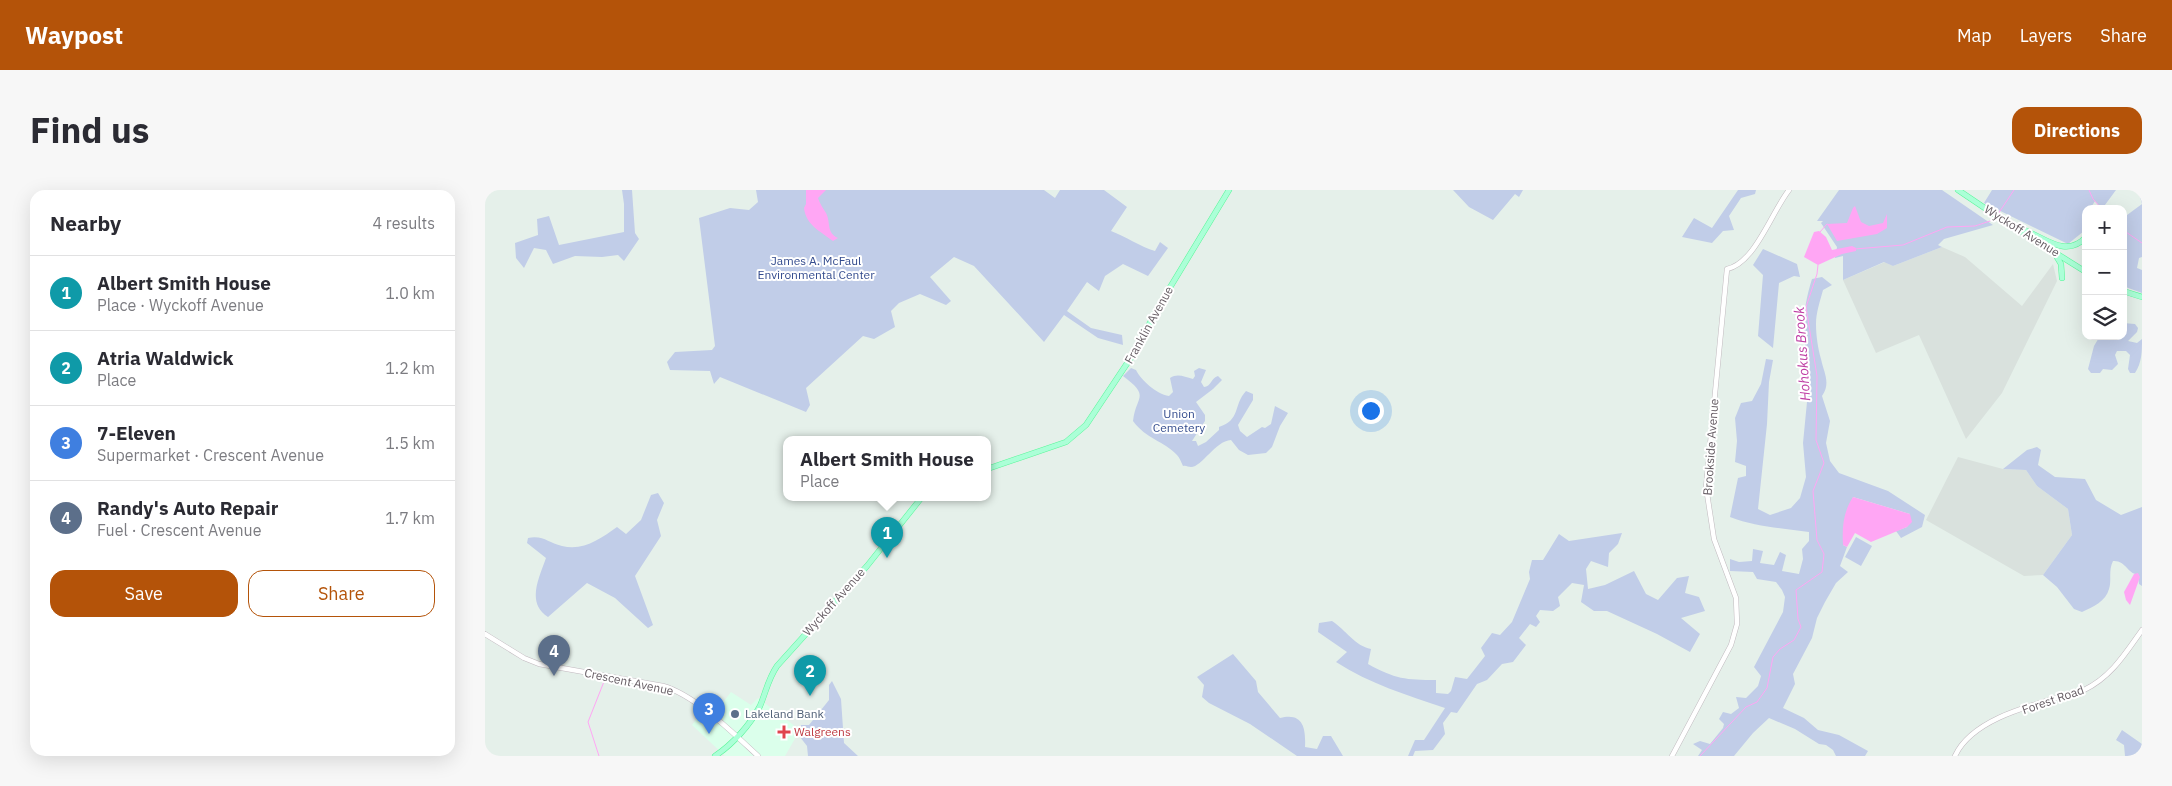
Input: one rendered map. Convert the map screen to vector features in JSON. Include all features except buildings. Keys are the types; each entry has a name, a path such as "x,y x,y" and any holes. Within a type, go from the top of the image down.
{"main road":[{"name":"Franklin Avenue","path":"991,468 1055,446 1073,437 1081,430 1132,356 1159,305 1229,190"},
{"name":"Wyckoff Avenue","path":"1958,190 1995,216 2082,269"},
{"path":"2010,224 2063,248 2077,245 2082,241"},
{"path":"2054,251 2061,264 2062,278"},
{"path":"2127,292 2142,297"},
{"name":"Wyckoff Avenue","path":"715,756 730,746 759,708 769,678 777,666 867,566 919,501"}],"street":[{"name":"Brookside Avenue","path":"1672,756 1731,645 1737,624 1736,598 1714,539 1706,487 1727,269 1737,266 1749,256 1776,208 1789,190"},
{"name":"Forest Road","path":"1955,756 1965,740 1984,724 2084,690 2097,683 2117,665 2142,630"},
{"name":"Crescent Avenue","path":"485,634 524,658 539,664 663,686 678,692 737,737 758,756"}],"shaded area":[{"path":"806,190 826,190 818,198 826,213 830,230 838,238 833,241 814,227 805,214"},
{"path":"1855,206 1861,222 1869,226 1883,223 1887,214 1887,228 1877,234 1837,241 1827,224 1847,223"},
{"path":"1819,231 1826,237 1832,250 1852,246 1856,248 1856,251 1842,254 1818,265 1804,257 1814,232"},
{"path":"1942,247 1965,257 2022,306 2053,264 2057,281 2002,393 1966,439 1919,335 1876,353 1843,280 1885,262 1893,266"},
{"path":"1958,457 2003,469 2026,470 2037,486 2068,509 2072,535 2043,575 2024,576 1926,520"},
{"path":"1853,497 1910,514 1912,522 1907,527 1871,542 1855,533 1847,547 1843,545 1843,526 1847,508"},
{"path":"2138,573 2140,577 2130,605 2126,600 2124,592 2134,574"},
{"path":"731,692 751,705 758,698 800,730 785,756 725,756 692,725 701,713 710,719"}],"green space":[{"path":"622,190 632,190 635,233 639,239 624,261 618,255 602,257 575,256 553,264 546,250 534,248 524,268 516,258 515,243 538,235 537,219 549,216 559,245 624,232"},
{"name":"James A. McFaul Environmental Center","path":"756,190 1044,190 1055,198 1060,190 1104,190 1127,207 1111,231 1155,251 1160,242 1168,248 1148,276 1123,264 1105,276 1099,291 1087,282 1067,311 1091,328 1122,335 1123,345 1098,338 1064,315 1044,342 974,266 954,257 930,277 951,301 946,305 920,294 899,303 891,311 895,327 874,339 863,336 806,388 810,405 806,412 720,377 714,384 710,371 670,370 667,362 675,352 712,350 715,346 699,218 730,208 749,210 758,202"},
{"path":"1453,190 1523,190 1519,197 1515,194 1493,220 1469,207"},
{"path":"1738,190 1756,190 1755,194 1741,198 1729,216 1734,230 1723,231 1712,243 1682,237 1694,218 1712,228"},
{"path":"1839,190 1942,190 1993,225 1944,239 1938,245 1942,247 1893,266 1884,262 1843,280 1843,256 1835,258 1837,247 1821,223 1823,221 1817,221"},
{"path":"1992,190 2116,190 2105,205 2098,205 2095,201 2092,205 2082,205 2082,233 2068,244 1984,203"},
{"path":"2138,190 2142,190 2142,204"},
{"path":"2142,204 2142,257 2139,258 2137,268 2142,270 2142,293 2127,287 2127,215"},
{"path":"1763,249 1797,264 1800,277 1794,276 1779,283 1773,348 1758,336 1763,275 1753,265"},
{"path":"1822,277 1832,285 1823,290 1817,311 1816,324 1818,346 1826,378 1826,387 1822,396 1830,421 1826,443 1830,461 1839,473 1888,491 1925,515 1922,527 1901,538 1896,531 1907,527 1910,514 1853,497 1843,545 1847,547 1840,566 1848,572 1836,583 1817,618 1812,638 1793,674 1795,684 1783,708 1804,718 1818,730 1839,735 1868,751 1865,756 1836,756 1833,750 1826,745 1819,744 1795,729 1769,718 1753,733 1734,756 1698,756 1702,750 1693,744 1700,741 1710,744 1723,728 1724,724 1719,719 1723,712 1731,714 1739,708 1736,697 1746,698 1758,686 1761,676 1754,667 1783,612 1785,597 1776,582 1757,579 1753,572 1730,571 1730,559 1739,562 1752,561 1753,549 1763,551 1760,563 1774,565 1780,552 1786,555 1782,571 1799,574 1803,559 1802,549 1809,541 1809,532 1759,525 1730,517 1738,478 1746,476 1746,466 1735,462 1737,441 1735,418 1741,403 1752,401 1761,384 1766,359 1773,360 1769,382 1767,424 1758,509 1770,515 1791,508 1800,498 1806,477 1803,443 1807,402 1804,371 1810,364 1804,333 1806,300 1812,279"},
{"path":"2127,323 2135,324 2138,328 2137,332 2128,341 2137,343 2142,339 2142,353 2135,373 2130,373 2128,369 2130,355 2126,351 2117,351 2115,355 2118,364 2112,370 2103,369 2100,373 2091,373 2088,369 2094,346 2098,340 2127,340"},
{"name":"Union Cemetery","path":"1131,368 1136,370 1141,378 1154,390 1169,396 1173,392 1170,378 1178,376 1193,379 1195,376 1194,371 1199,368 1206,370 1201,382 1204,387 1208,386 1218,376 1222,380 1196,402 1205,415 1205,421 1192,441 1196,441 1198,446 1206,442 1219,430 1219,427 1231,420 1246,391 1253,394 1253,400 1238,425 1240,431 1247,437 1262,427 1265,428 1271,424 1275,406 1288,413 1280,426 1272,447 1266,453 1248,455 1239,450 1231,440 1225,441 1195,466 1183,466 1179,457 1172,450 1144,432 1133,421 1140,397 1137,388 1123,376"},
{"path":"2037,447 2041,450 2038,465 2055,477 2085,479 2096,500 2121,515 2142,507 2142,586 2139,584 2138,574 2135,574 2121,563 2113,561 2110,586 2105,597 2099,603 2082,612 2074,609 2057,587 2043,575 2072,535 2068,509 2037,486 2026,470 2003,469 2027,450"},
{"path":"658,493 664,503 657,520 661,536 635,576 653,625 648,628 615,598 587,583 548,617 541,611 537,605 536,590 546,558 527,543 528,538 542,538 557,545 577,547 598,540 617,527 626,534 641,520 651,495"},
{"path":"1622,533 1618,544 1609,553 1608,567 1591,561 1586,569 1588,589 1605,585 1634,571 1646,594 1658,600 1677,578 1689,576 1685,593 1699,597 1705,611 1681,618 1700,634 1690,652 1657,634 1607,611 1594,611 1581,602 1584,585 1572,583 1558,597 1560,606 1553,611 1540,610 1536,616 1540,622 1536,627 1530,624 1519,638 1526,645 1513,662 1502,664 1487,680 1477,684 1457,713 1451,712 1443,723 1445,734 1433,750 1415,751 1413,756 1408,756 1415,740 1424,740 1445,708 1389,688 1349,670 1336,662 1347,652 1318,632 1319,623 1332,621 1360,645 1371,649 1368,664 1401,678 1436,680 1436,693 1448,694 1451,691 1455,677 1467,679 1485,656 1481,648 1492,633 1500,635 1512,622 1530,579 1529,572 1532,560 1543,560 1559,534 1569,541"},
{"path":"1856,537 1872,546 1861,566 1845,557"},
{"path":"1233,654 1256,681 1258,692 1280,718 1294,717 1301,723 1305,734 1305,747 1317,749 1323,736 1331,736 1343,756 1297,756 1250,724 1209,703 1202,697 1204,685 1197,677"},
{"path":"832,681 841,699 844,743 858,756 808,756 807,746 800,737 801,725 809,725 829,700 829,685"},
{"path":"2122,730 2142,744 2142,756 2125,756 2124,745 2116,740"}],"waterway":[{"name":"Hohokus Brook","path":"1998,214 2014,190"},
{"name":"Hohokus Brook","path":"2089,190 2098,205"},
{"name":"Hohokus Brook","path":"1855,249 1903,245 1947,227 1975,226 1990,221 1995,217"},
{"path":"1820,232 1827,224"},
{"name":"Hohokus Brook","path":"2127,233 2142,243"},
{"name":"Hohokus Brook","path":"1700,756 1746,707 1757,702 1767,688 1773,657 1780,649 1794,640 1801,627 1798,619 1796,590 1822,572 1824,554 1817,540 1813,491 1824,463 1816,440 1817,376 1806,307 1817,274 1818,265"},
{"path":"599,756 588,722 605,679"}],"place":[{"name":"Albert Smith House","path":"887,558"},
{"name":"Randy's Auto Repair","path":"554,676"},
{"name":"Atria Waldwick","path":"810,696"},
{"name":"Lakeland Bank","path":"735,714"},
{"name":"Walgreens","path":"784,732"},
{"name":"7-Eleven","path":"709,734"}]}
